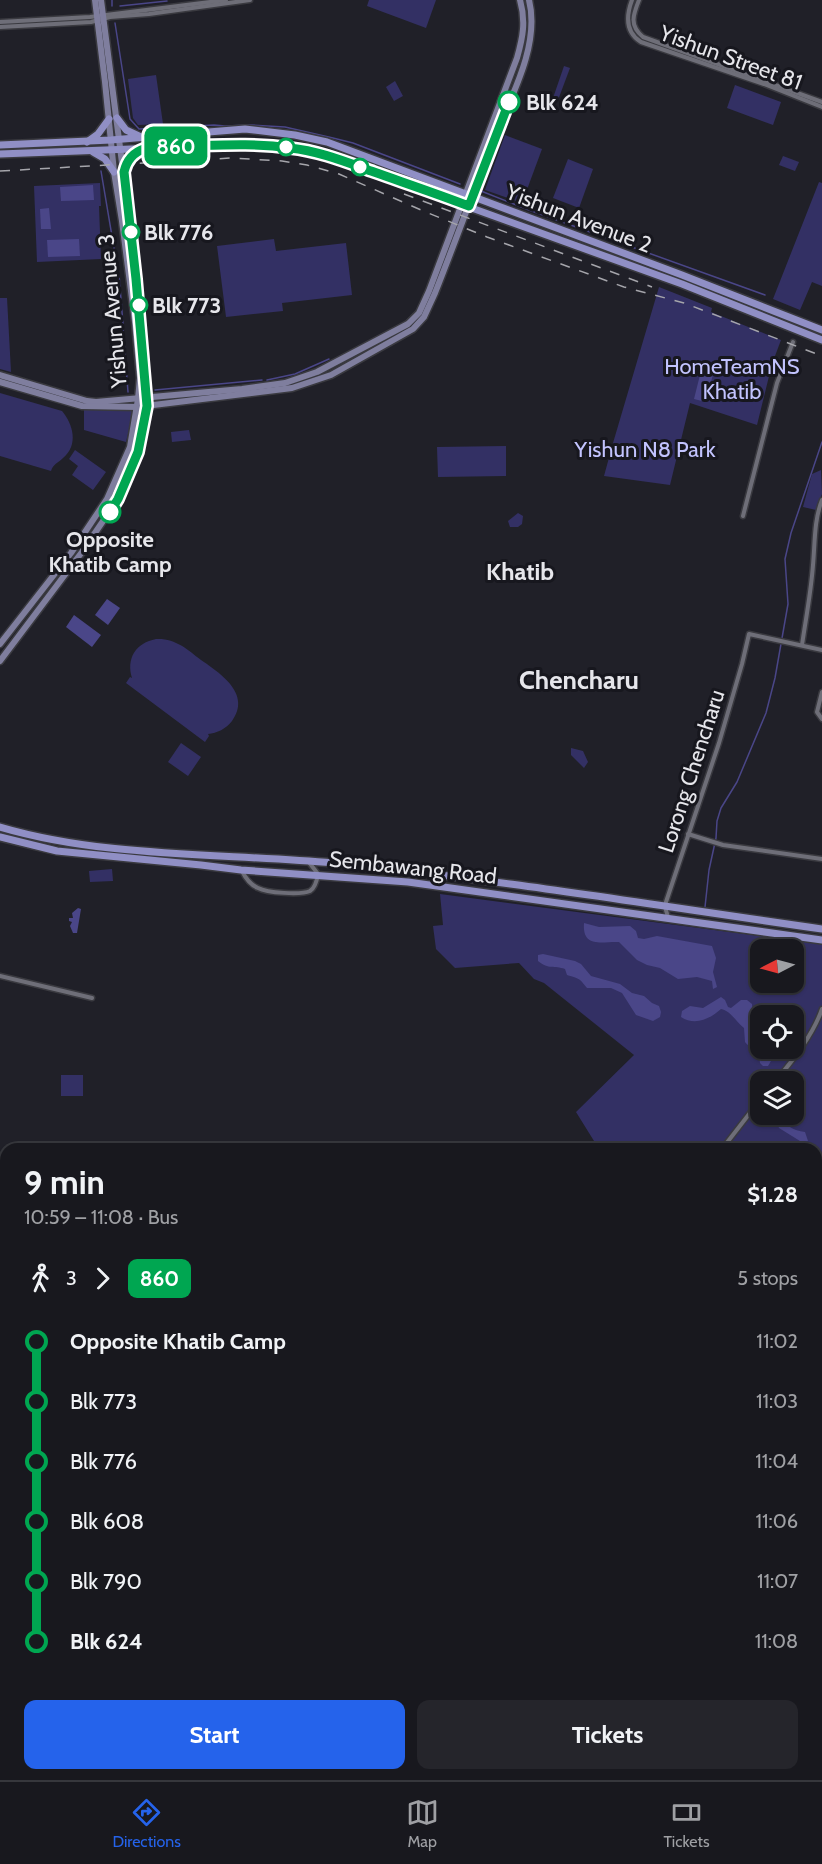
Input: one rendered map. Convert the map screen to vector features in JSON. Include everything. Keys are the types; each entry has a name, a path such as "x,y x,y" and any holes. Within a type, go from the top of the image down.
{"main road":[{"path":"95,0 107,16"},
{"path":"101,0 107,16 115,140"},
{"path":"0,382 82,406 137,407 147,402 267,393 292,388 331,375 413,329 427,312 521,43 524,15 520,0"},
{"path":"469,195 525,58 532,27 529,0"},
{"path":"113,118 126,130 143,137"},
{"path":"87,142 113,118"},
{"name":"Yishun Avenue 2","path":"0,145 87,142 245,129 296,135 327,142 822,330"},
{"name":"Yishun Avenue 3","path":"0,661 82,552 118,499 138,452 147,402 124,172 120,150 115,140"},
{"name":"Yishun Avenue 3","path":"0,644 71,553 106,499 130,447 140,378 135,322 111,150 115,140"},
{"name":"Yishun Avenue 2","path":"0,154 236,144 290,148 325,155 666,278 822,340"},
{"path":"124,172 129,159 142,148"},
{"path":"91,151 105,159 114,172"},
{"path":"666,278 662,276 662,272 669,270"},
{"path":"0,375 87,401 138,399 147,402"},
{"name":"Sembawang Road","path":"0,827 55,841 78,844 307,861 428,873 822,929"},
{"name":"Sembawang Road","path":"0,837 57,851 241,870 418,883 819,941"}],"street":[{"path":"0,24 91,22 107,16 226,0"},
{"path":"107,16 149,14 250,0"},
{"name":"Yishun Street 81","path":"632,0 627,19 628,27 632,35 641,42 822,104"},
{"name":"Yishun Street 81","path":"639,0 633,20 634,26 643,37 822,104"},
{"path":"743,516 777,383 793,342"},
{"path":"822,500 815,531 810,596 802,645 822,650"},
{"name":"Lorong Chencharu","path":"665,907 719,743 749,634 802,645"},
{"path":"822,692 817,712 822,719"},
{"path":"688,834 721,845 822,859"},
{"path":"241,870 255,887 265,891 298,893 309,891 317,880 318,874 307,861"},
{"path":"665,907 668,918"},
{"path":"0,976 92,998"},
{"path":"784,1071 822,1009"},
{"path":"728,1143 750,1113"}],"green space":[{"path":"369,0 436,0 426,28 367,6"},
{"path":"564,66 570,68 558,100 553,98"},
{"path":"156,75 163,124 138,125 133,118 128,79"},
{"path":"395,81 403,96 394,101 386,87"},
{"path":"735,85 781,102 773,125 727,108"},
{"path":"505,135 542,149 522,203 485,190"},
{"path":"783,156 799,162 795,171 779,165"},
{"path":"568,159 593,169 579,208 553,198"},
{"path":"819,182 822,183 822,286 812,282 800,310 773,299"},
{"path":"100,183 101,259 37,262 34,186"},
{"path":"527,194 563,209 560,218 523,204"},
{"path":"274,239 276,251 346,243 352,295 282,303 283,311 226,317 217,246"},
{"name":"Yishun N8 Park","path":"659,287 712,308 711,312 781,340 772,364 757,425 690,403 670,485 604,476"},
{"path":"0,298 7,298 11,372 0,369"},
{"path":"0,393 62,411 66,416 73,434 73,441 68,453 54,465 51,471 0,456"},
{"path":"84,410 134,410 126,442 84,430"},
{"path":"189,430 191,440 172,442 171,432"},
{"path":"506,446 506,476 438,477 437,447"},
{"path":"75,450 106,472 93,490 72,475 78,466 69,459"},
{"path":"821,470 822,494 816,510 803,507 812,474"},
{"path":"518,513 523,516 522,524 518,527 510,527 508,521"},
{"path":"156,639 169,640 186,648 217,671 236,693 237,711 232,721 221,730 208,734 205,742 126,683 130,677 132,678 130,664 134,652 143,644"},
{"path":"181,743 201,757 188,776 168,762"},
{"path":"571,748 583,751 588,762 584,768 571,755"},
{"path":"112,869 113,881 90,882 89,871"},
{"path":"440,894 784,939 750,939 750,993 804,993 804,942 822,944 822,1143 595,1143 576,1112 634,1055 544,983 534,979 519,963 455,968 436,949 433,926 443,925"},
{"path":"61,1075 83,1075 83,1096 61,1096"}],"shaded area":[{"path":"93,185 94,200 61,201 60,187"},
{"path":"49,208 51,229 41,229 40,209"},
{"path":"79,239 80,256 48,257 47,240"},
{"path":"702,367 714,370 706,402 694,399"},
{"path":"107,599 120,608 108,625 95,615"},
{"path":"74,615 101,635 92,647 66,627"},
{"path":"78,908 81,909 77,933 73,933 70,926 72,922 69,918 73,918 72,913"},
{"path":"584,923 599,927 630,926 636,931 638,938 657,936 712,946 716,958 713,972 717,987 713,989 712,981 697,977 678,979 660,968 647,965 637,960 619,942 590,940 586,937"},
{"path":"538,955 575,961 581,964 591,976 620,984 632,993 644,996 659,1006 660,1017 653,1021 636,1015 622,993 611,988 587,988 579,979 567,975 565,969 548,966 538,961"},
{"path":"721,997 731,1008 741,1000 747,1000 752,1004 750,1005 750,1047 745,1042 744,1028 725,1010 721,1009 712,1016 697,1021 681,1017 682,1011 690,1006 703,1008"},
{"path":"759,1059 770,1059 771,1061 768,1066 760,1063"},
{"path":"778,1125 788,1125 805,1132 808,1141 800,1141"}],"waterway":[{"path":"112,0 112,6"},
{"path":"120,6 167,1"},
{"path":"115,23 130,119 139,129 214,125 285,127 353,143 460,184"},
{"path":"101,171 116,260"},
{"path":"481,191 765,295"},
{"path":"119,275 123,324"},
{"path":"123,328 128,392"},
{"path":"267,380 295,374 329,359"},
{"path":"155,390 262,380"},
{"path":"705,907 717,821 721,808 737,782 766,713 775,678 788,604 785,559 791,533 822,442"}],"railway":[{"path":"0,171 231,158 307,165 339,174 487,237 624,287 684,303 822,356"},
{"path":"404,194 652,287"}],"bus line":[{"name":"860","path":"110,512 138,452 147,406 144,355 124,172 132,156 142,148 169,146 236,144 290,148 325,155 469,206 509,102"}],"place":[{"name":"Blk 624","path":"509,102"},
{"name":"Blk 776","path":"131,232"},
{"name":"Blk 773","path":"139,305"},
{"name":"Opposite Khatib Camp","path":"110,512"}],"district":[{"name":"Khatib","path":"520,572"},
{"name":"Chencharu","path":"579,680"}],"park label":[{"name":"HomeTeamNS Khatib","path":"732,378"}]}
